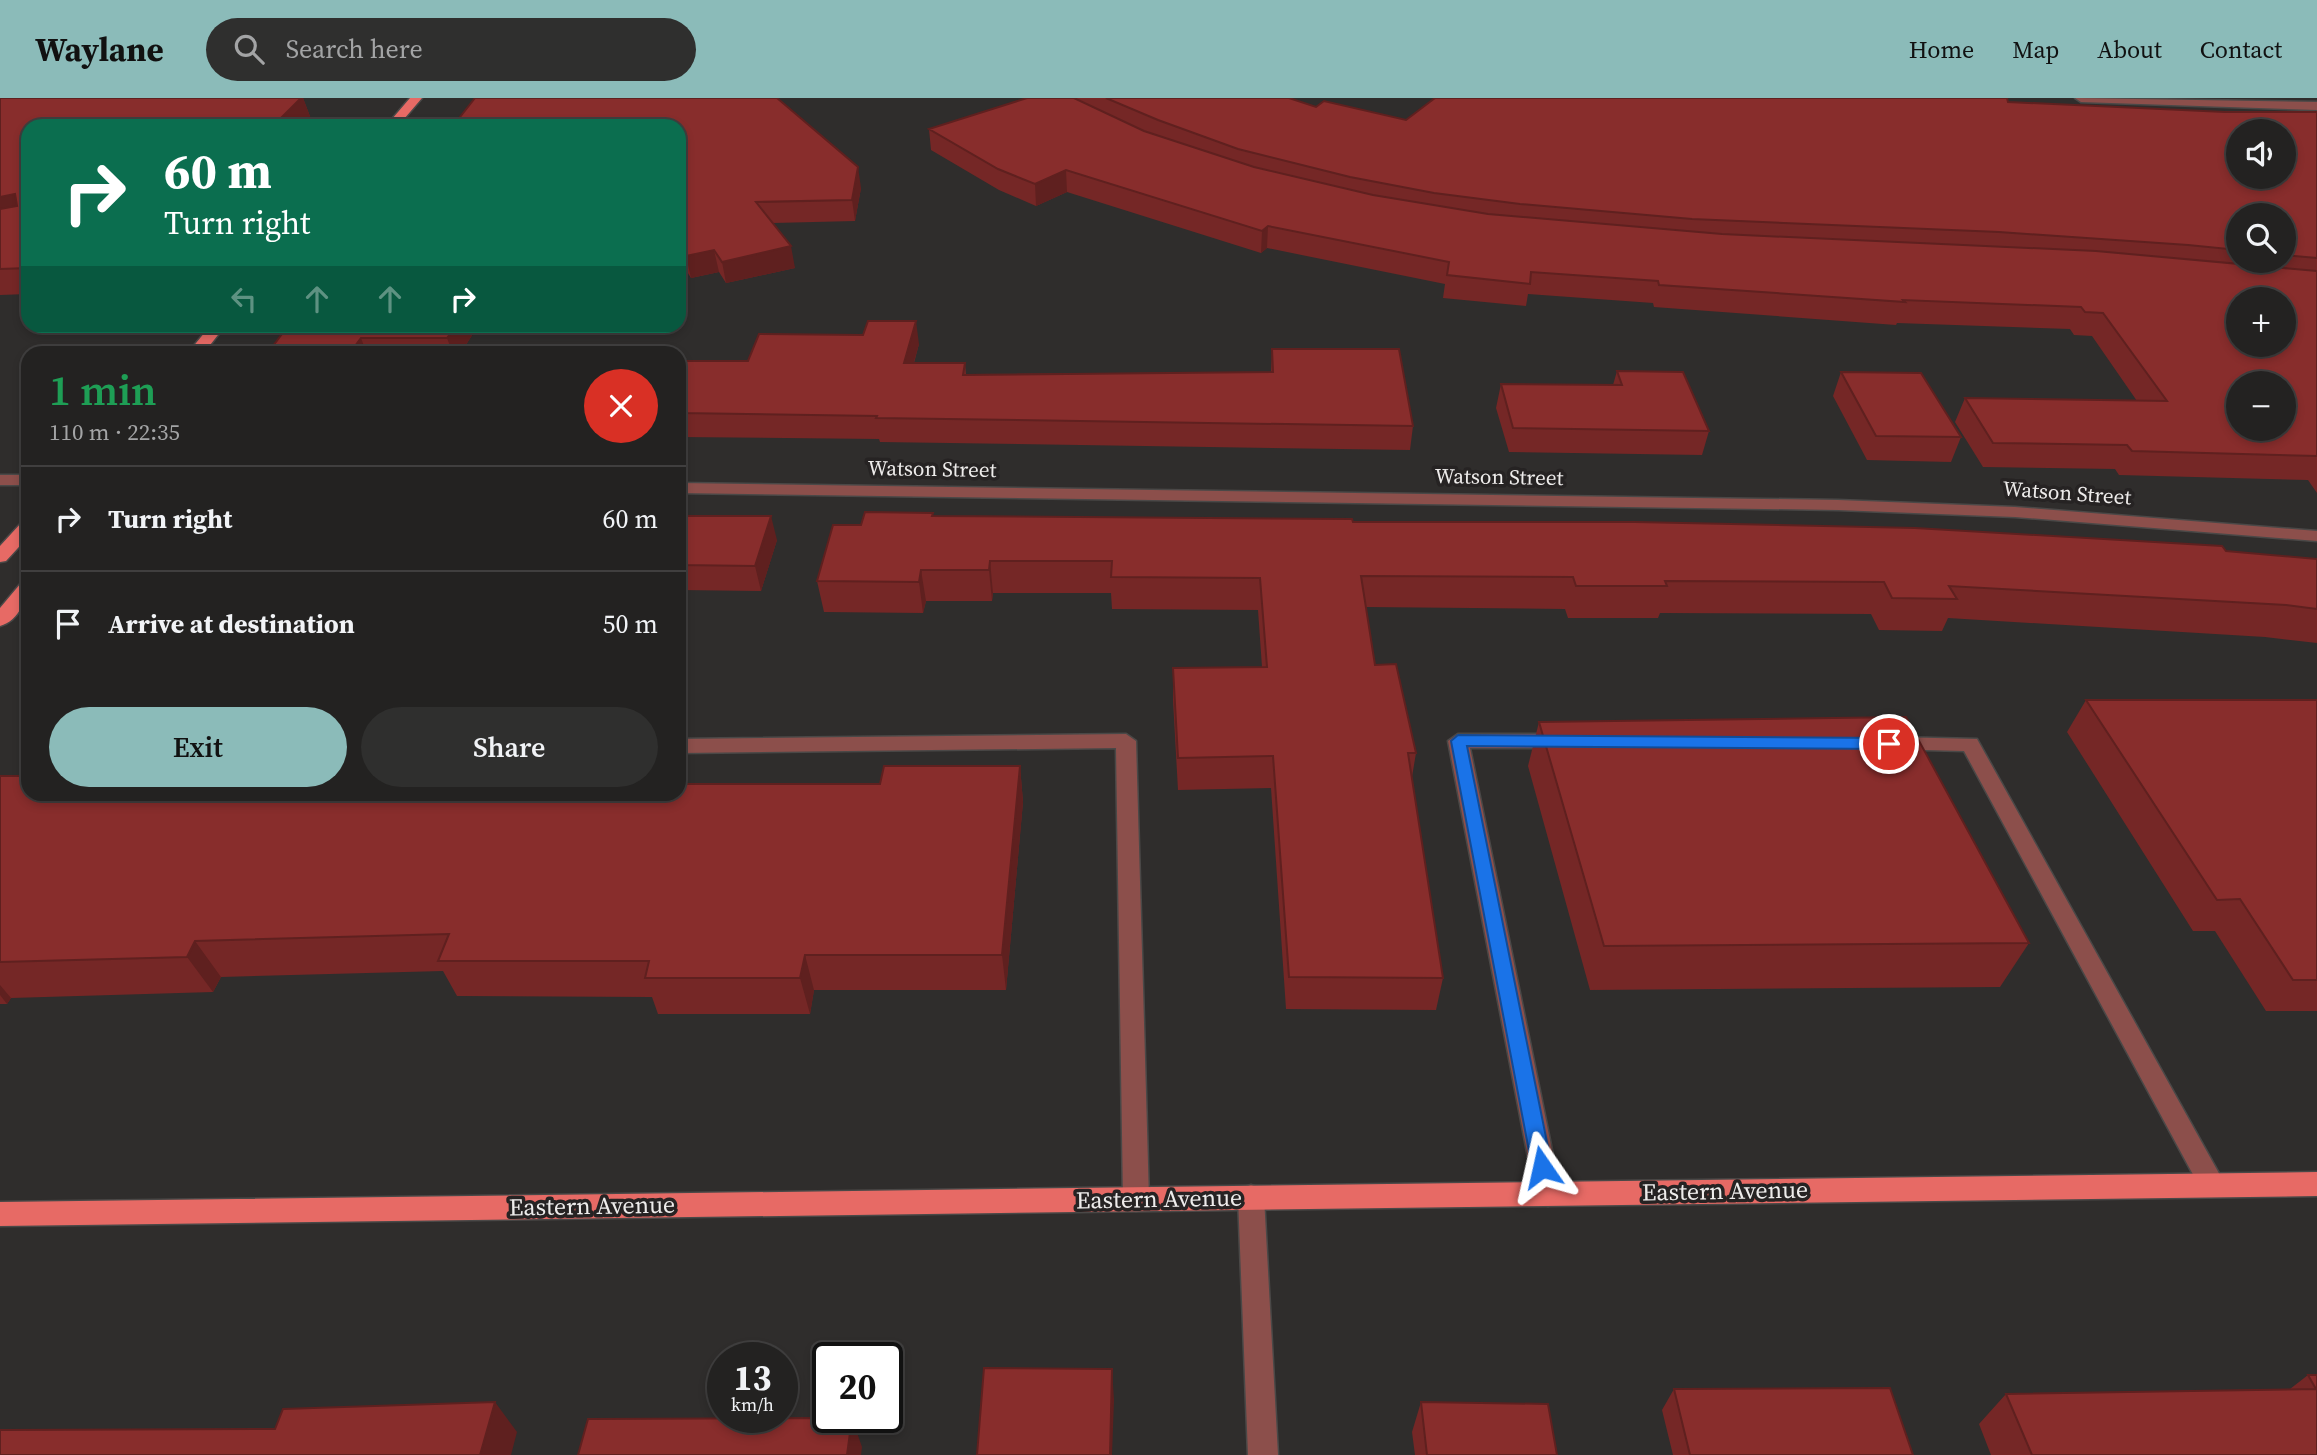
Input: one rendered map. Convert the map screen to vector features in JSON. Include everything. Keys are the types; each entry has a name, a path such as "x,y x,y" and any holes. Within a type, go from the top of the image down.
{"main road":[{"path":"398,119 416,98"},
{"path":"0,557 21,534"},
{"path":"0,620 21,595"},
{"name":"Eastern Avenue","path":"0,1213 2317,1184"}],"street":[{"path":"2081,98 2317,106"},
{"path":"0,480 21,480"},
{"name":"Watson Street","path":"686,488 1838,505 2015,512 2317,536"},
{"path":"686,746 1126,741 1136,1199"},
{"path":"1548,1194 1458,741 1583,742"},
{"path":"1873,744 1970,744 2212,1185"},
{"path":"1251,1198 1263,1455"}],"building":[{"path":"0,98 301,98 280,119 21,119 21,268 0,269 0,209 17,206 15,194 0,197"},
{"path":"475,98 777,98 858,167 852,200 756,202 791,246 722,262 714,250 686,256 686,119 458,119"},
{"path":"1027,98 1074,98 1144,131 1254,167 1373,195 1488,214 1722,234 2096,251 2226,263 2226,273 2296,273 2296,269 2317,271 2317,456 2132,451 2127,445 1993,443 1965,398 2167,401 2103,313 2085,312 2081,307 1903,300 1905,302 1659,285 1658,281 1531,272 1530,284 1447,275 1449,262 1268,226 1262,231 1066,170 1035,184 998,169 929,129"},
{"path":"1106,98 1289,98 1316,107 1324,101 1406,120 1435,98 2007,98 2008,102 2225,112 2317,112 2317,258 2296,256 2296,203 2226,203 2226,249 1999,232 1692,219 1520,204 1434,193 1350,177 1238,149"},
{"path":"868,321 916,321 904,363 965,363 963,375 1273,372 1272,349 1399,349 1413,426 686,413 686,361 748,361 759,334 863,335"},
{"path":"283,333 451,333 447,338 361,338 355,346 273,346"},
{"path":"1617,371 1683,372 1709,431 1513,428 1501,384 1622,385"},
{"path":"1841,372 1921,373 1961,437 1876,436"},
{"path":"865,512 933,513 932,516 1352,519 1353,522 1635,522 1915,528 2222,546 2226,551 2317,559 2317,609 1949,586 1957,599 1892,598 1884,582 1665,581 1667,586 1576,586 1573,577 1361,576 1375,665 1396,664 1416,753 1408,753 1443,978 1289,977 1273,756 1178,758 1173,668 1267,667 1260,578 1111,577 1112,561 990,561 989,570 921,570 919,582 817,581 833,525 861,525"},
{"path":"686,516 771,516 755,566 686,565"},
{"path":"2086,700 2317,700 2317,980 2293,980 2240,899 2217,900"},
{"path":"1906,717 2029,943 1604,946 1539,722"},
{"path":"884,766 1020,766 1002,955 805,955 800,978 645,978 649,961 438,961 449,934 195,941 187,957 0,962 0,776 21,776 21,801 686,801 686,784 880,784"},
{"path":"984,1368 1112,1369 1110,1455 977,1455"},
{"path":"2308,1375 2317,1375 2317,1455 2032,1455 2006,1394 2316,1389"},
{"path":"1890,1388 1913,1455 1690,1455 1674,1389"},
{"path":"495,1402 480,1455 0,1455 0,1430 275,1429 283,1409"},
{"path":"1421,1402 1548,1404 1557,1455 1427,1455"},
{"path":"798,1418 812,1418 812,1433 850,1433 847,1455 578,1455 588,1419 707,1419 707,1433 798,1433"}],"route":[{"path":"1542,1167 1458,741 1889,744"}]}
